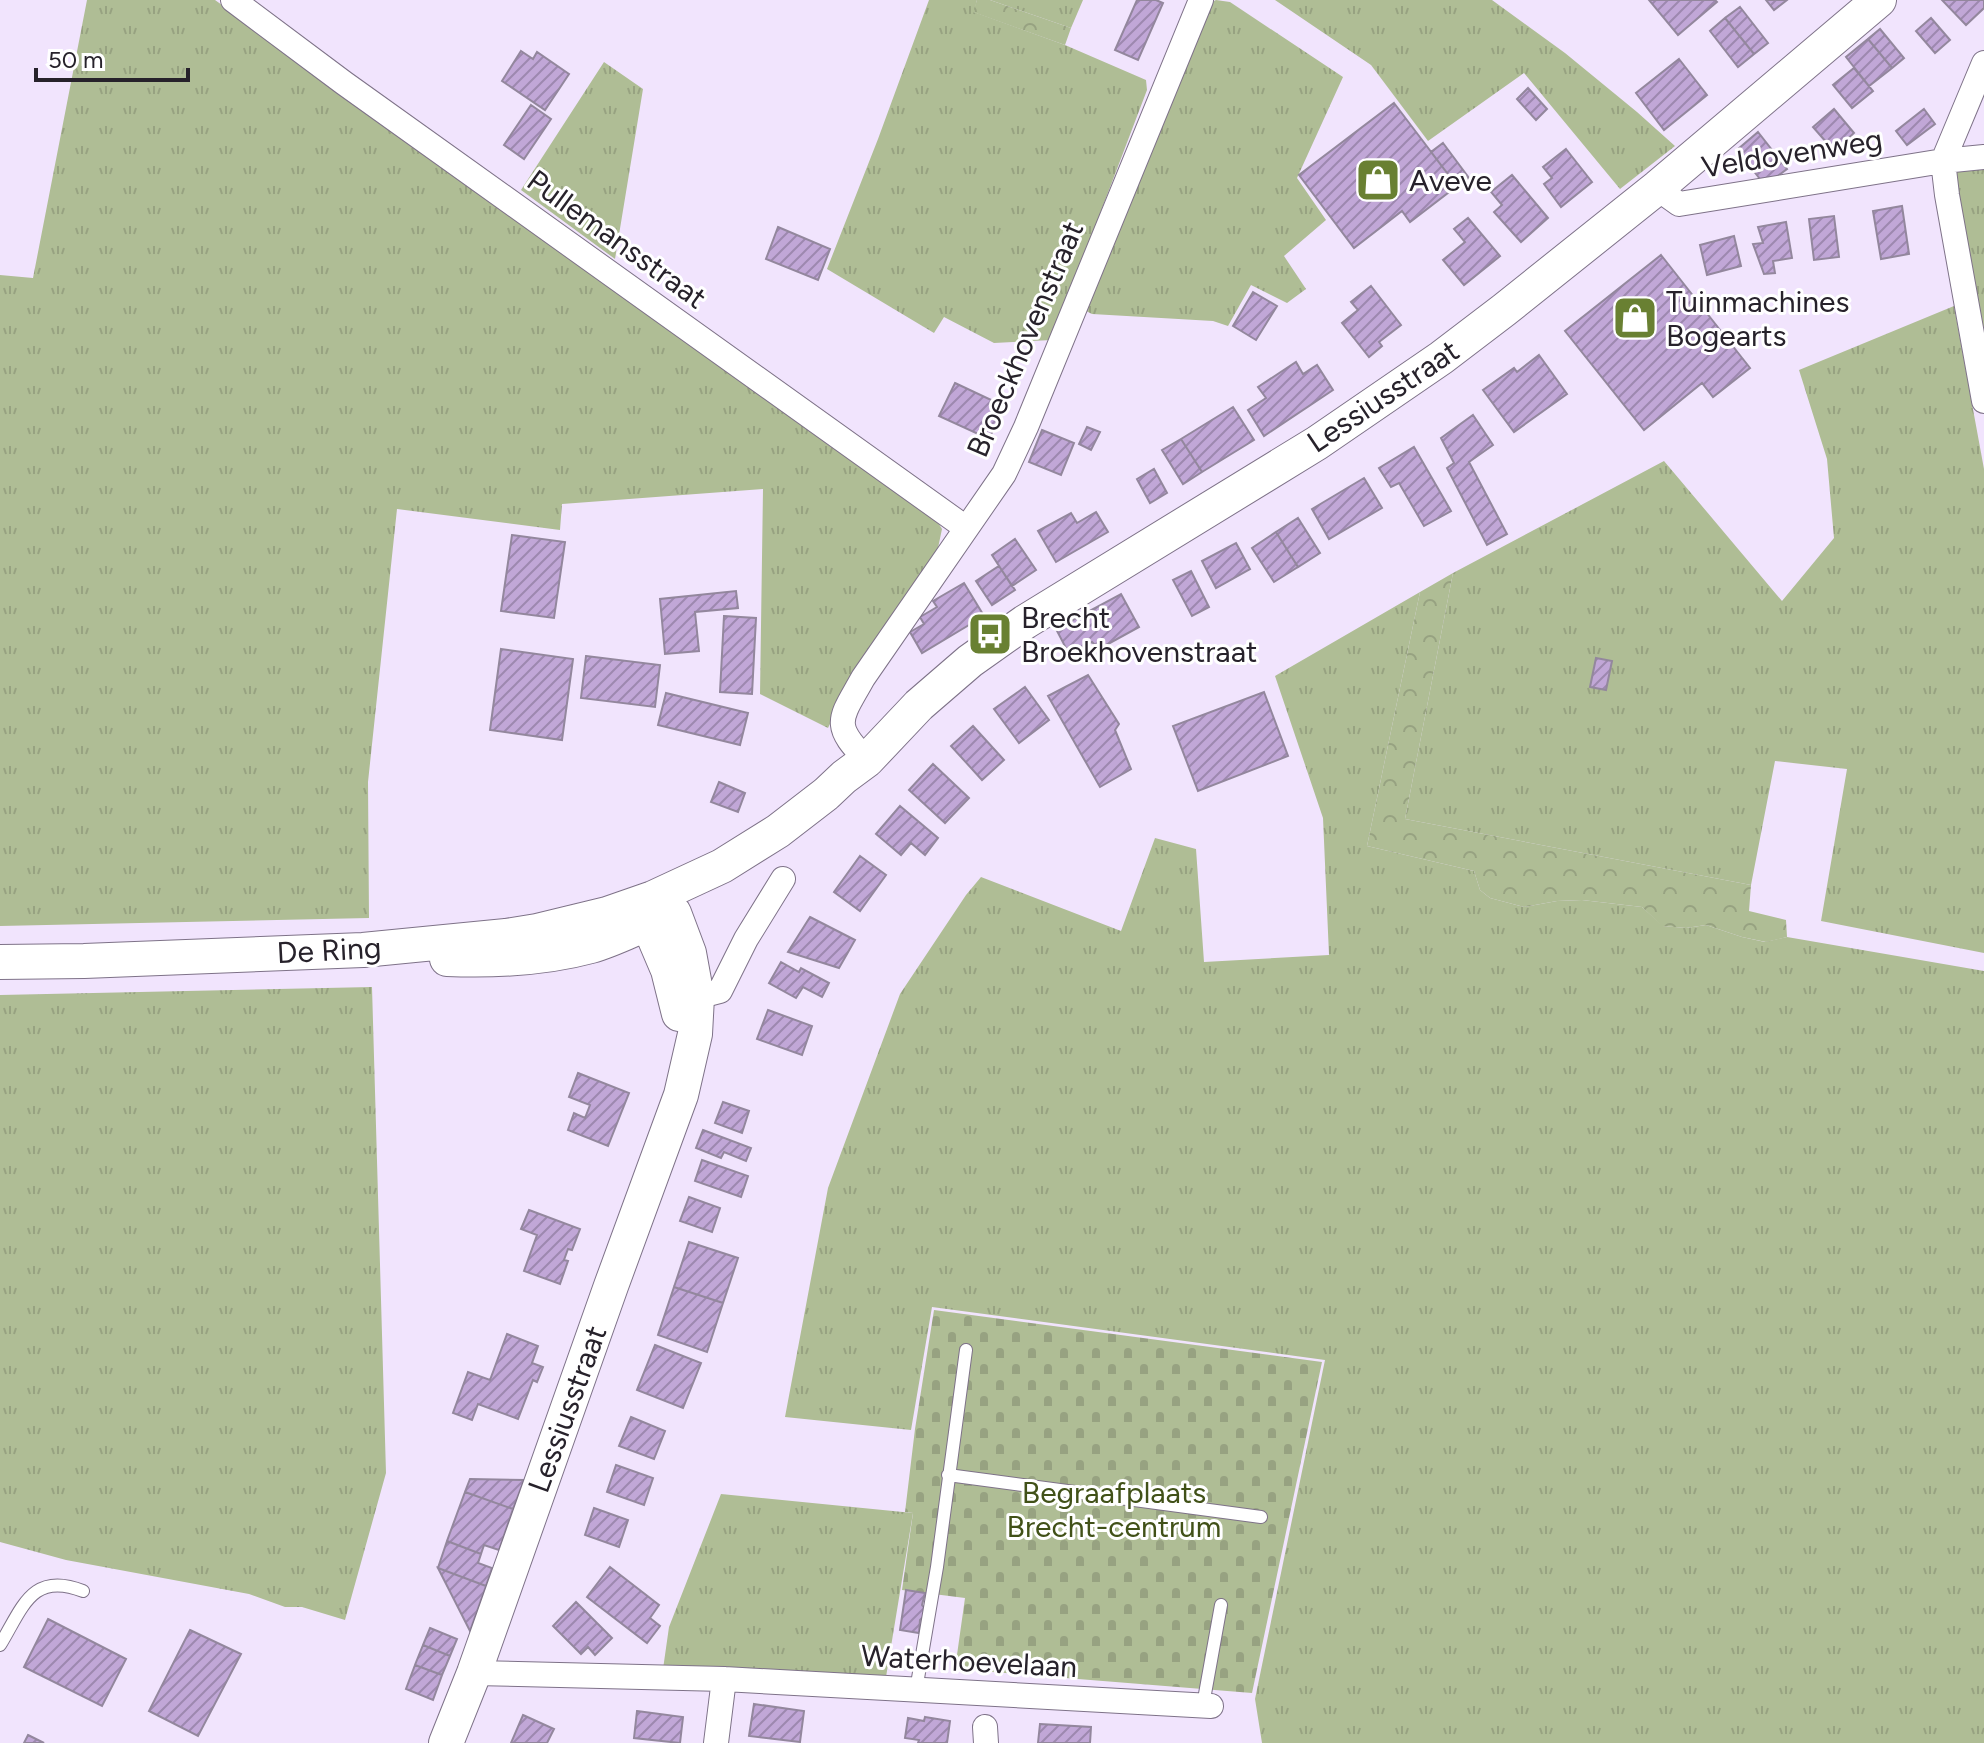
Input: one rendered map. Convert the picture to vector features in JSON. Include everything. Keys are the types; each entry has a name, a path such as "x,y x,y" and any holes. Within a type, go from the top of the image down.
{"main road":[{"name":"Lessiusstraat","path":"658,911 724,889 761,868 801,839 837,805 867,760 919,705 970,661 1025,622 1317,443 1504,310 1658,187 1879,0"},
{"name":"Lessiusstraat","path":"446,1743 474,1673 681,1095 695,1034 697,997 689,953 658,911"},
{"name":"Lessiusstraat","path":"658,911 682,1027 686,1074"},
{"name":"De Ring","path":"0,962 363,950 506,936 607,914 658,911"},
{"path":"363,950 446,959 529,959 594,945 658,911"}],"street":[{"name":"Pullemansstraat","path":"233,0 966,528"},
{"name":"Broeckhovenstraat","path":"867,760 850,744 844,731 842,720 845,712 863,678 1004,474 1201,0"},
{"path":"1984,63 1943,161 1984,401"},
{"name":"Veldovenweg","path":"1658,187 1679,204 1984,157"},
{"path":"697,997 720,991 746,939 783,879"},
{"name":"Waterhoevelaan","path":"474,1673 724,1679 1207,1706"},
{"path":"716,1743 724,1679"}],"lane":[{"path":"916,1690 937,1567 966,1350"},
{"path":"948,1475 1261,1517"},
{"path":"0,1645 29,1597 42,1586 67,1585 83,1591"},
{"path":"1207,1706 1221,1605"}],"green space":[{"path":"87,0 215,0 931,511 942,529 938,548 850,682 828,728 760,694 763,489 562,504 560,530 397,509 368,782 369,918 0,926 0,275 33,278"},
{"path":"929,0 977,0 974,12 1065,45 1146,80 1147,90 1052,340 994,343 944,317 934,333 827,269"},
{"path":"977,0 990,0 1071,28 1065,45 973,12"},
{"path":"990,0 1083,0 1071,28"},
{"path":"1216,0 1230,2 1343,77 1297,178 1326,220 1284,256 1306,289 1287,303 1251,285 1228,326 1213,321 1092,314 1082,309 1210,3"},
{"path":"1275,0 1492,0 1565,53 1675,146 1620,189 1524,73 1428,141 1371,65"},
{"path":"604,62 643,89 615,259 521,190"},
{"path":"1984,167 1984,353 1951,171"},
{"path":"1954,306 1984,469 1984,953 1821,921 1847,769 1775,761 1751,885 1405,819 1453,573 1664,461 1782,601 1834,538 1827,459 1799,370"},
{"path":"1453,573 1405,819 1751,885 1749,911 1786,920 1787,937 1766,942 1706,925 1686,928 1662,926 1642,907 1582,900 1524,907 1490,898 1480,890 1474,871 1367,846 1420,592"},
{"path":"1420,592 1367,846 1474,871 1480,890 1490,898 1524,907 1582,900 1642,907 1663,926 1686,928 1706,925 1765,942 1787,937 1984,971 1984,1743 1262,1743 1255,1699 1325,1360 932,1307 911,1430 785,1417 828,1188 900,994 966,895 981,877 1121,931 1155,838 1196,849 1204,962 1329,955 1323,818 1275,676"},
{"path":"372,987 386,1473 345,1620 302,1607 285,1607 249,1594 66,1560 0,1542 0,995"},
{"name":"Begraafplaats Brecht-centrum","path":"934,1310 1322,1362 1252,1693 955,1669 965,1598 902,1590 913,1513 905,1512"},
{"path":"721,1494 913,1513 885,1683 663,1669 669,1627"}],"building":[{"path":"1137,0 1163,3 1138,60 1115,50"},
{"path":"1649,0 1715,0 1717,2 1678,35"},
{"path":"1766,0 1787,0 1774,10"},
{"path":"1942,0 1984,0 1984,8 1966,25"},
{"path":"1740,7 1768,43 1754,54 1725,18"},
{"path":"1725,18 1754,54 1738,67 1710,31"},
{"path":"1931,18 1950,40 1935,53 1916,31"},
{"path":"1880,29 1904,58 1892,68 1868,39"},
{"path":"1868,39 1892,68 1869,86 1846,57"},
{"path":"521,51 533,59 537,52 569,74 545,110 502,81"},
{"path":"1679,59 1707,95 1664,130 1636,93"},
{"path":"1854,68 1873,91 1852,108 1833,85"},
{"path":"1528,88 1547,109 1536,120 1517,99"},
{"name":"Aveve","path":"1394,103 1457,186 1410,222 1402,211 1354,248 1299,175"},
{"path":"531,105 551,119 524,159 504,145"},
{"path":"1834,109 1854,133 1834,151 1813,127"},
{"path":"1924,109 1935,124 1907,145 1896,131"},
{"path":"1758,132 1787,169 1775,178 1760,179 1737,150"},
{"path":"1443,143 1469,178 1457,186 1431,152"},
{"path":"1566,149 1592,182 1561,207 1544,184 1552,178 1543,167"},
{"path":"1512,175 1548,218 1521,242 1494,212 1502,205 1491,192"},
{"path":"1902,206 1909,254 1881,259 1873,211"},
{"path":"1834,216 1839,257 1814,260 1809,219"},
{"path":"1468,218 1500,256 1464,285 1443,260 1465,242 1454,229"},
{"path":"1786,222 1792,258 1773,261 1775,273 1764,274 1753,244 1763,243 1758,227"},
{"path":"778,227 830,249 818,280 766,259"},
{"path":"1734,236 1741,266 1707,275 1700,245"},
{"path":"1661,255 1750,368 1713,397 1702,383 1644,430 1565,331"},
{"path":"1371,286 1401,325 1379,342 1382,346 1369,357 1342,323 1358,310 1351,302"},
{"path":"1253,292 1277,306 1256,340 1233,326"},
{"path":"1539,355 1567,394 1514,432 1483,390 1514,368 1517,372"},
{"path":"1296,362 1303,374 1317,365 1333,390 1264,436 1248,410 1266,398 1258,387"},
{"path":"955,383 1004,406 989,439 939,416"},
{"path":"1233,407 1254,440 1202,472 1181,439"},
{"path":"1473,415 1493,445 1469,462 1507,534 1487,545 1447,468 1454,463 1441,438"},
{"path":"1087,427 1100,432 1091,450 1079,444"},
{"path":"1042,430 1074,443 1061,475 1029,462"},
{"path":"1181,439 1202,472 1183,484 1162,450"},
{"path":"1414,447 1451,511 1424,526 1399,483 1391,487 1379,468"},
{"path":"1154,469 1167,493 1150,503 1137,479"},
{"path":"1364,478 1382,508 1329,539 1312,509"},
{"path":"1096,512 1108,532 1056,562 1038,531 1071,513 1077,523"},
{"path":"1298,518 1320,553 1298,567 1276,532"},
{"path":"1276,532 1298,567 1274,582 1252,548"},
{"path":"512,535 565,542 554,618 501,611"},
{"path":"1015,539 1036,570 1012,586 992,555"},
{"path":"1236,543 1250,569 1216,588 1202,561"},
{"path":"999,566 1015,590 992,605 976,581"},
{"path":"1191,571 1209,607 1192,616 1173,580"},
{"path":"964,583 984,616 922,653 910,632 924,624 920,617 937,607 933,601"},
{"path":"736,591 738,608 695,612 699,651 665,654 660,599"},
{"path":"1121,594 1139,627 1099,649 1092,642 1069,654 1056,629"},
{"path":"724,616 756,618 752,694 720,692"},
{"path":"501,649 573,659 562,740 490,730"},
{"path":"586,656 660,665 655,707 581,698"},
{"path":"1596,658 1612,661 1606,690 1590,687"},
{"path":"1088,675 1119,724 1115,730 1131,769 1100,787 1048,696"},
{"path":"1025,687 1049,720 1019,743 994,709"},
{"path":"1264,692 1288,756 1198,791 1173,726"},
{"path":"666,693 748,713 740,745 658,725"},
{"path":"973,726 1004,760 982,780 951,746"},
{"path":"933,764 969,798 945,823 909,790"},
{"path":"719,782 745,793 738,812 711,802"},
{"path":"900,806 938,838 925,855 911,843 901,855 876,834"},
{"path":"860,856 886,875 860,911 834,892"},
{"path":"810,917 855,940 839,968 788,952"},
{"path":"781,962 799,972 801,968 829,983 822,997 803,987 796,998 769,983"},
{"path":"768,1010 812,1026 802,1055 757,1039"},
{"path":"578,1073 629,1093 608,1146 568,1130 574,1113 585,1118 590,1105 569,1097"},
{"path":"723,1102 749,1111 742,1133 715,1123"},
{"path":"703,1130 751,1148 746,1161 724,1152 721,1158 696,1148"},
{"path":"702,1160 748,1176 741,1197 695,1181"},
{"path":"689,1197 720,1208 712,1232 680,1221"},
{"path":"529,1210 580,1229 572,1250 568,1249 564,1260 568,1261 560,1284 524,1271 537,1235 521,1229"},
{"path":"689,1242 738,1258 723,1303 674,1287"},
{"path":"674,1287 723,1303 707,1352 658,1335"},
{"path":"507,1334 538,1346 532,1363 543,1367 537,1382 533,1380 518,1419 478,1404 472,1420 453,1413 468,1372 490,1380"},
{"path":"655,1345 701,1363 683,1408 637,1390"},
{"path":"631,1417 665,1431 654,1459 619,1446"},
{"path":"616,1465 653,1478 644,1505 607,1492"},
{"path":"470,1479 524,1480 513,1509 465,1492"},
{"path":"465,1492 513,1509 499,1550 484,1545 481,1554 447,1541"},
{"path":"594,1508 628,1520 619,1547 585,1535"},
{"path":"447,1541 481,1554 478,1563 492,1568 486,1586 438,1568"},
{"path":"610,1567 659,1605 650,1618 660,1626 647,1643 587,1597"},
{"path":"438,1568 486,1586 470,1631"},
{"path":"906,1590 925,1593 919,1633 900,1630"},
{"path":"576,1602 612,1638 595,1655 588,1647 581,1654 553,1626"},
{"path":"48,1619 126,1659 102,1706 24,1667"},
{"path":"430,1628 457,1639 450,1656 423,1645"},
{"path":"190,1630 241,1654 198,1736 149,1711"},
{"path":"423,1645 450,1656 442,1675 415,1665"},
{"path":"415,1665 442,1675 433,1700 406,1689"},
{"path":"754,1704 804,1711 800,1742 749,1736"},
{"path":"637,1711 683,1717 680,1743 634,1738"},
{"path":"523,1715 554,1729 547,1743 511,1743"},
{"path":"925,1717 950,1721 947,1743 918,1743 919,1740 905,1738 908,1718 924,1721"},
{"path":"1040,1724 1091,1727 1090,1743 1038,1743"},
{"path":"28,1735 44,1743 24,1743"}],"place":[{"name":"Aveve","path":"1378,180"},
{"name":"Tuinmachines Bogearts","path":"1635,318"},
{"name":"Brecht Broekhovenstraat","path":"990,634"}]}
